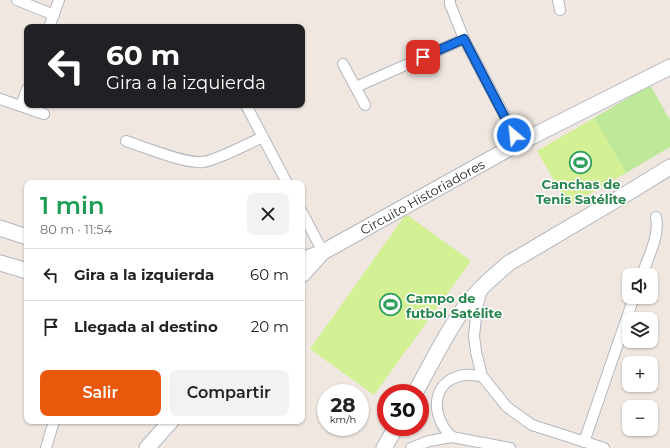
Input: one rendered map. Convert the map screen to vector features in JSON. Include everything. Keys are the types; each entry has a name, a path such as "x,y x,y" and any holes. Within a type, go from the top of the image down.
{"street":[{"path":"17,0 54,15"},
{"path":"50,24 59,0"},
{"path":"450,0 450,4 464,39 519,143"},
{"path":"356,87 464,39"},
{"path":"343,64 365,105"},
{"name":"Circuito Historiadores","path":"305,259 323,252 519,143 670,67"},
{"path":"21,106 24,98"},
{"path":"0,100 24,107"},
{"path":"27,108 44,114"},
{"path":"248,108 285,180"},
{"path":"126,141 186,160 203,162 263,137"},
{"path":"420,384 458,317 483,286 509,263 631,192 670,167"},
{"path":"644,268 658,226 656,217"},
{"path":"305,218 323,252 305,272"},
{"path":"0,228 24,236"},
{"path":"0,263 24,270"},
{"path":"483,286 477,308 474,329 476,352 482,376 507,407 532,425 604,448"},
{"path":"584,442 632,304"},
{"path":"452,437 446,432 438,418 436,405 440,391 445,385 457,377 471,375 482,376"},
{"path":"46,448 53,424"},
{"path":"147,448 168,424"},
{"path":"384,448 391,436"},
{"path":"410,448 429,441 452,437 510,448"}],"green space":[{"path":"650,85 670,120 670,147 626,173 594,118"},
{"name":"Canchas de Tenis Satélite","path":"594,118 626,173 569,206 537,151"},
{"name":"Campo de futbol Satélite","path":"406,214 471,261 382,384 377,384 377,391 374,395 369,391 369,384 359,384 310,349"}],"place":[{"name":"Canchas de Tenis Satélite","path":"581,162"},
{"name":"Campo de futbol Satélite","path":"390,305"}],"route":[{"path":"423,57 464,39 514,135"}]}
